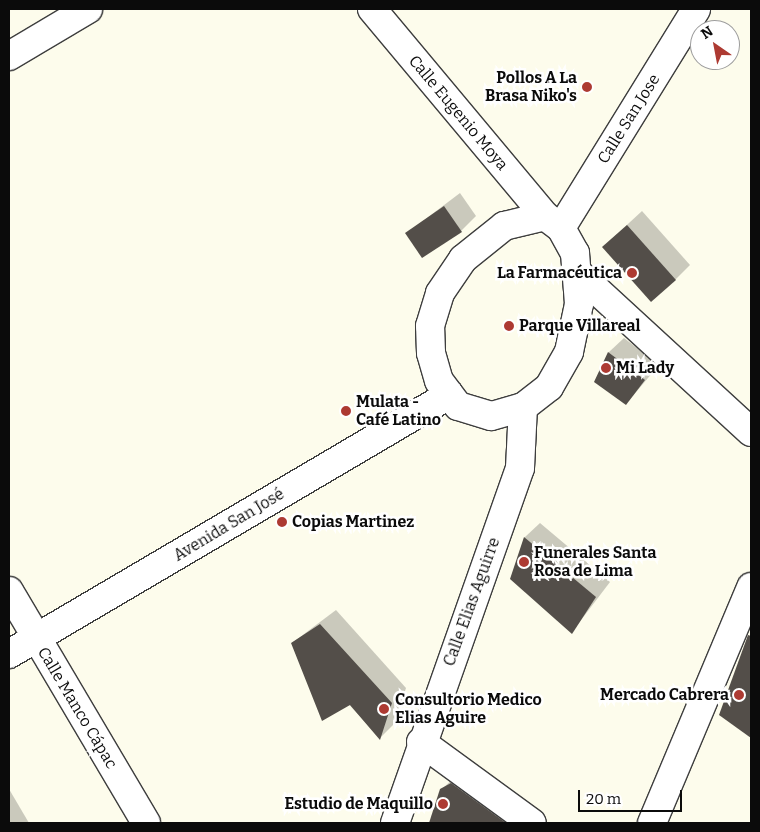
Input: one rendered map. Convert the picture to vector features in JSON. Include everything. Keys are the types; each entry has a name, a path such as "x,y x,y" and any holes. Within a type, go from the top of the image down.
{"street":[{"path":"9,56 88,9"},
{"name":"Calle Eugenio Moya","path":"372,9 553,222"},
{"name":"Calle San Jose","path":"553,222 696,9"},
{"path":"553,222 575,253 578,273 579,304 569,352 549,387 524,407 491,416 458,406 439,381 431,353 430,326 440,293 463,259 504,226 553,222"},
{"path":"578,273 751,432"},
{"name":"Avenida San José","path":"9,654 36,640 449,395"},
{"name":"Calle Elias Aguirre","path":"395,823 421,742 520,468 524,407"},
{"path":"652,823 751,587"},
{"name":"Calle Manco Cápac","path":"9,591 36,640 146,823"},
{"path":"421,742 532,823"}],"building":[{"path":"444,206 462,232 422,258 405,233"},
{"path":"627,225 676,280 651,302 602,247"},
{"path":"608,352 645,380 626,405 594,382"},
{"path":"524,537 596,597 572,634 510,579"},
{"path":"320,624 392,703 380,740 350,705 322,721 291,643"},
{"name":"Mercado Cabrera","path":"748,635 751,636 751,738 719,715"},
{"path":"451,783 506,823 429,823 440,789"}],"place":[{"name":"Pollos A La Brasa Niko's","path":"587,87"},
{"name":"La Farmacéutica","path":"632,273"},
{"name":"Parque Villareal","path":"509,326"},
{"name":"Mi Lady","path":"606,368"},
{"name":"Mulata - Café Latino","path":"346,411"},
{"name":"Copias Martinez","path":"282,522"},
{"name":"Funerales Santa Rosa de Lima","path":"524,562"},
{"name":"Mercado Cabrera","path":"739,695"},
{"name":"Consultorio Medico Elias Aguire","path":"384,709"},
{"name":"Estudio de Maquillo","path":"443,804"}]}
